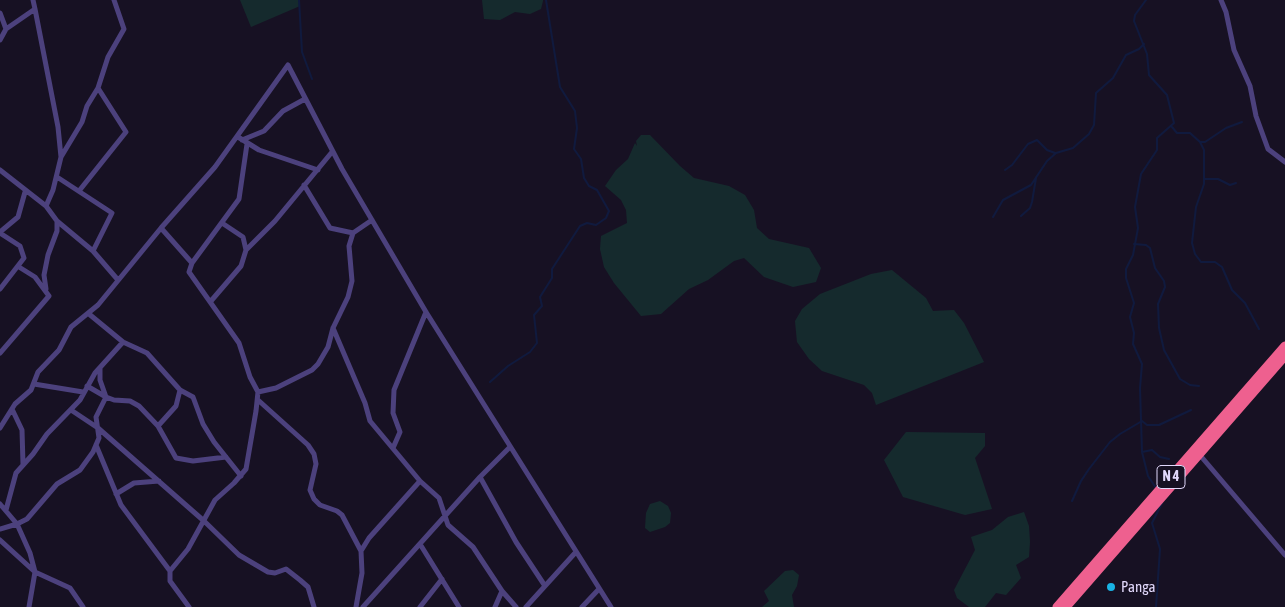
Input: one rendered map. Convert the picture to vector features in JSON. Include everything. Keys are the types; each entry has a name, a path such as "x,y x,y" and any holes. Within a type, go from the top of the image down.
{"highway":[{"name":"N 4","path":"1057,607 1285,346"},
{"name":"N 4","path":"1066,607 1285,356"}],"street":[{"path":"33,0 58,127 61,157 57,177 46,206"},
{"path":"61,157 78,129 87,106 98,88 108,57 124,28 114,0"},
{"path":"1221,0 1226,12 1234,50 1250,86 1256,116 1268,149 1285,162"},
{"path":"0,40 6,29 35,9"},
{"path":"0,13 6,29"},
{"path":"0,428 12,409 34,384 38,372 59,350 71,328 90,314 161,228 242,140 288,65 332,152 426,312 575,553 611,607"},
{"path":"79,191 126,132 98,88"},
{"path":"242,140 264,131 283,111 305,99"},
{"path":"242,140 318,170"},
{"path":"170,571 188,549 215,500 242,476 248,462 258,392 250,378 240,343 189,272 192,262 241,195 242,140"},
{"path":"211,301 241,266 246,250 275,221 332,152"},
{"path":"0,170 25,192 46,206 57,221 92,251 118,280"},
{"path":"57,177 112,213 92,251"},
{"path":"304,186 330,228 352,233"},
{"path":"0,289 24,258 24,252 20,246 0,233 18,217 25,192"},
{"path":"258,392 276,388 312,370 328,347 333,328 344,308 352,281 349,246 352,233 372,220"},
{"path":"46,290 44,275 48,255 57,231 57,221"},
{"path":"222,223 243,237 246,250"},
{"path":"161,228 192,262"},
{"path":"0,353 48,299 49,293 40,285 36,277 18,267"},
{"path":"393,448 400,432 393,412 394,390 426,312"},
{"path":"90,314 123,342 150,356 180,390 196,401 203,424 242,476"},
{"path":"333,328 365,403 368,417 420,481 439,498 445,517 452,528 473,547 502,591 516,607"},
{"path":"6,510 12,482 23,464 47,434 81,399 83,392 100,368 123,342"},
{"path":"0,529 17,524 32,514 57,484 80,470 96,444 98,428 96,417 106,397 100,380 100,368"},
{"path":"34,384 83,392"},
{"path":"87,386 106,397 139,406 158,426 167,447 176,458 193,461 226,457"},
{"path":"158,426 176,406 180,390"},
{"path":"258,400 311,449 316,464 310,490 314,499 327,509 337,511 342,515 361,551 362,573 356,607"},
{"path":"12,409 22,430 23,464"},
{"path":"71,410 98,428 247,560 268,572 275,573 286,569 308,587 314,607"},
{"path":"96,444 116,494 128,516 170,571 170,581 189,607"},
{"path":"363,607 480,477 510,447"},
{"path":"1199,454 1285,555"},
{"path":"480,477 516,542 545,586"},
{"path":"116,494 134,482 159,481"},
{"path":"361,551 369,538 420,481"},
{"path":"0,504 17,524 25,539 35,572 29,607"},
{"path":"0,540 35,572 70,588 83,607"},
{"path":"420,544 459,607"},
{"path":"526,607 575,553"},
{"path":"420,607 442,579"},
{"path":"582,607 599,589"},
{"path":"495,607 502,591"}],"green space":[{"path":"240,0 299,0 300,6 251,27"},
{"path":"482,0 543,1 541,9 530,14 515,12 500,20 484,19"},
{"path":"641,135 650,135 694,178 729,186 745,195 754,210 757,228 769,239 809,248 821,268 816,282 793,287 764,277 744,258 734,261 708,280 689,289 661,314 641,316 614,283 604,267 600,249 601,236 627,223 626,210 621,200 605,186 616,170 628,159 635,143 637,146 636,141"},
{"path":"892,270 926,298 933,311 954,310 964,323 984,362 876,405 872,393 864,385 822,371 809,359 797,342 795,321 802,309 820,294 871,274"},
{"path":"906,432 985,433 985,446 975,458 992,509 965,515 903,497 884,460"},
{"path":"660,501 668,506 671,513 670,523 665,527 650,532 645,528 646,513 650,504"},
{"path":"1024,512 1029,526 1030,542 1029,557 1016,565 1021,578 1006,595 996,593 985,607 969,607 957,598 954,590 975,550 971,537 992,530 1008,517"},
{"path":"793,570 799,575 797,586 792,595 794,607 762,607 769,601 764,591 785,571"}],"waterway":[{"path":"299,0 302,52 312,79"},
{"path":"490,382 508,366 530,352 537,343 534,315 542,306 540,297 552,278 552,269 580,226 587,223 596,225 606,218 609,211 597,190 589,186 584,178 581,159 574,149 577,128 575,111 560,87 546,0"},
{"path":"1146,0 1135,15 1134,21 1147,54 1149,75 1167,95 1174,123 1157,138 1157,150 1141,174 1135,207 1138,228 1133,255 1126,269 1126,278 1134,303 1130,317 1134,333 1133,344 1142,364 1140,388 1142,452 1148,476 1156,488"},
{"path":"993,217 1003,200 1031,185 1047,161 1056,153 1073,148 1089,134 1094,125 1096,93 1113,78 1126,55 1139,49 1144,44"},
{"path":"1200,142 1205,142 1226,128 1242,122"},
{"path":"1172,127 1177,133 1190,133 1200,142 1204,150 1204,184 1196,207 1192,243 1195,254 1201,262 1215,262 1222,267 1232,290 1245,303 1259,329"},
{"path":"1005,170 1012,165 1028,144 1037,140 1047,150 1055,153"},
{"path":"1021,216 1030,208 1036,178"},
{"path":"1205,179 1218,179 1230,185 1236,183"},
{"path":"1134,244 1146,245 1150,248 1155,268 1164,281 1165,287 1158,304 1159,328 1164,350 1180,379 1190,385 1199,386"},
{"path":"1072,501 1089,469 1110,442 1120,434 1142,421 1147,425 1159,425 1191,410"},
{"path":"1142,452 1152,450 1160,457 1169,459"},
{"path":"1156,607 1160,549 1152,523 1162,503"}],"place":[{"name":"Panga","path":"1111,587"}]}
